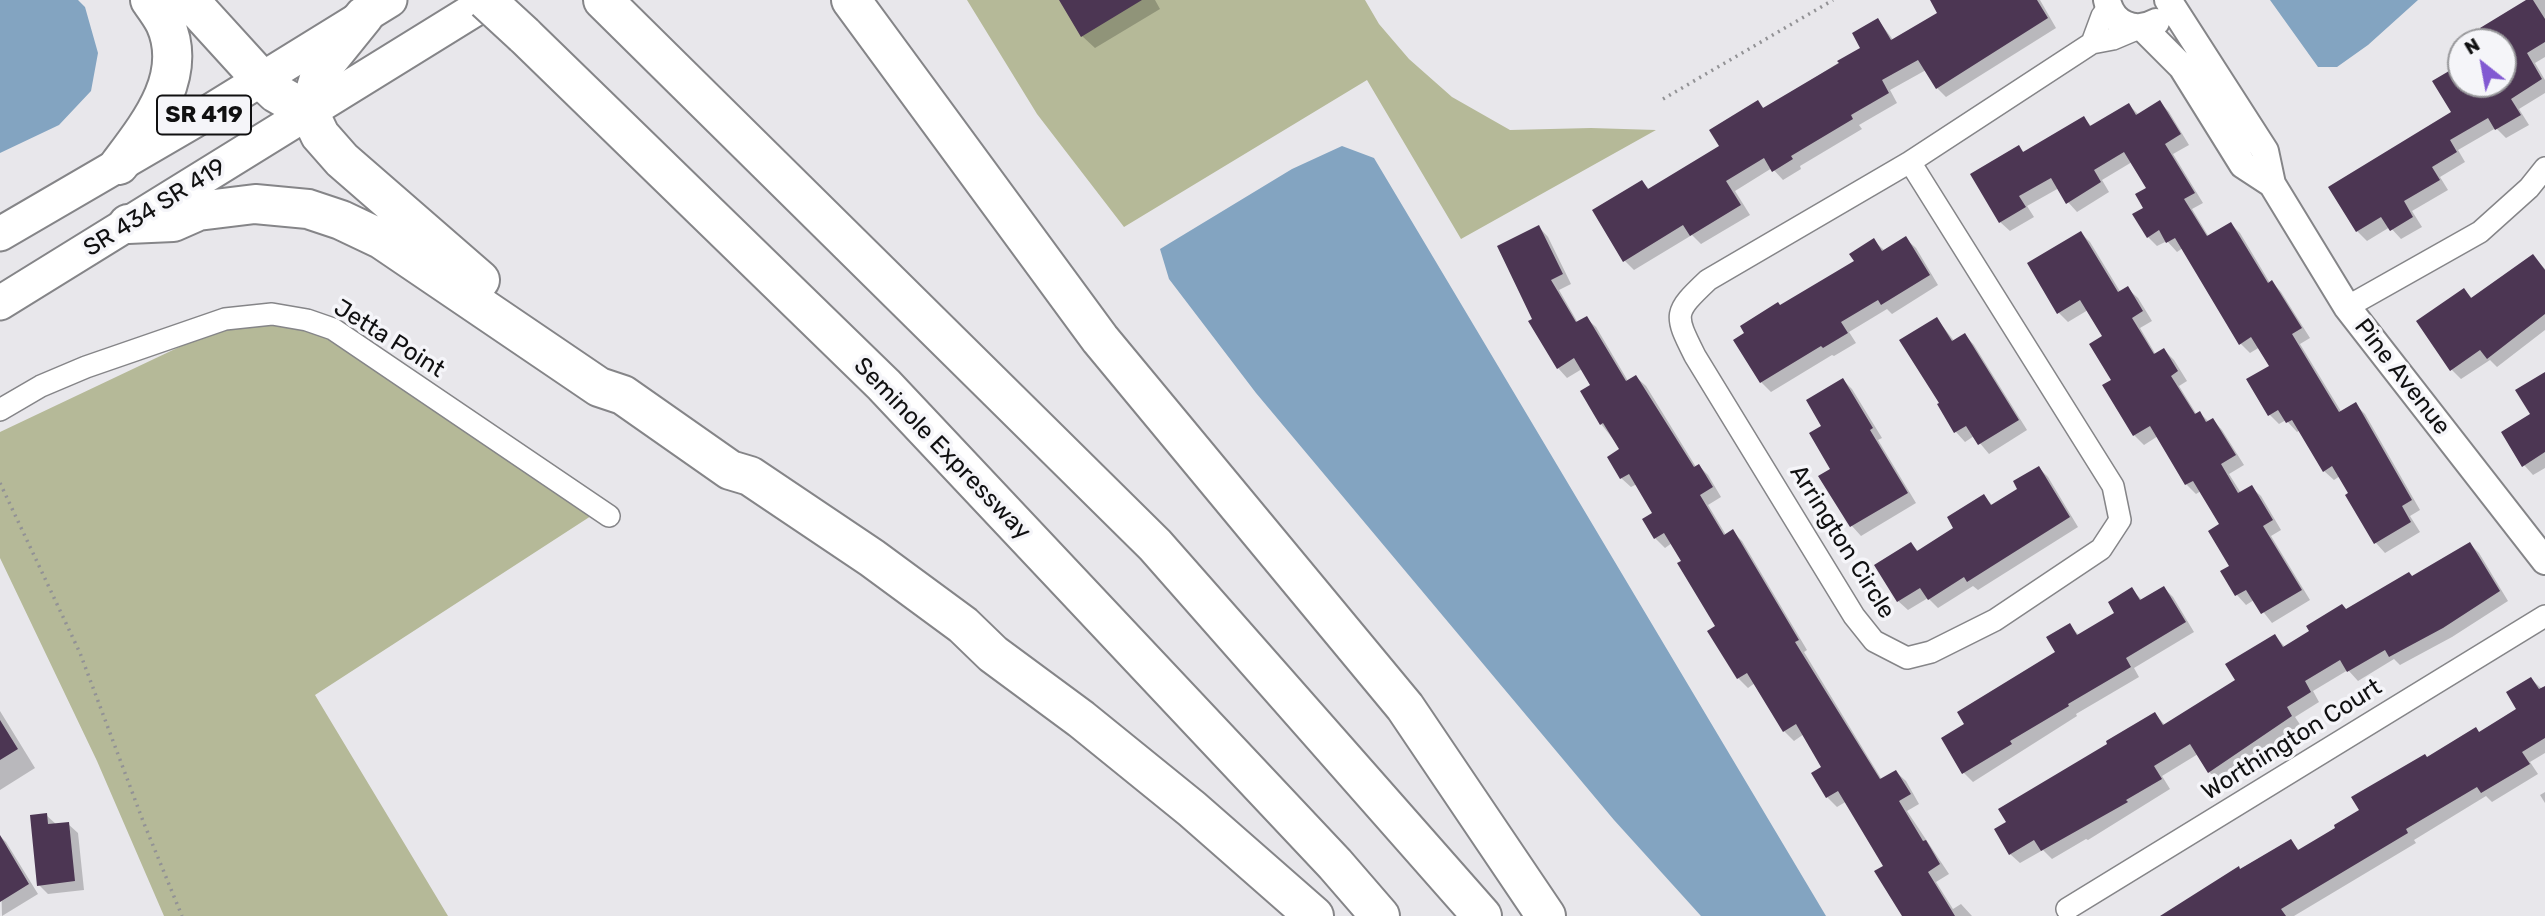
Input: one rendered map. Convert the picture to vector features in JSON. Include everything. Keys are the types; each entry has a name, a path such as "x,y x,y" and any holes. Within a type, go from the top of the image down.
{"highway":[{"path":"119,165 149,124 167,89 172,55 165,24 150,0"},
{"path":"189,0 261,79 276,93 309,112 327,145 461,265 512,306 606,374 623,395 730,470 739,485 953,636 993,654 1137,763 1314,916"},
{"name":"Seminole Expressway","path":"488,0 884,385 1335,864 1380,916"},
{"path":"603,0 1155,545 1482,916"},
{"path":"851,0 1100,339 1405,707 1546,916"},
{"path":"309,112 322,68 377,8"},
{"path":"128,224 173,222 198,211 255,204 291,206 324,214 381,239 599,387 623,395"}],"main road":[{"name":"SR 434 SR 419","path":"0,303 488,0"},
{"name":"SR 419","path":"0,234 377,8"}],"street":[{"name":"Pine Avenue","path":"2108,3 2117,20 2140,27 2159,20 2168,0"},
{"name":"Pine Avenue","path":"2168,0 2265,151 2272,184 2347,307 2545,561"},
{"path":"2092,43 2108,3"},
{"name":"Pine Avenue","path":"2140,27 2182,67 2243,166 2272,184"},
{"name":"Arrington Circle","path":"1910,162 2113,486 2120,520 2101,549 1995,620 1931,652 1908,658 1874,641 1854,616 1695,356 1679,324 1684,303 1707,280 1910,162 2092,43 2113,39 2140,27"},
{"path":"2347,307 2480,232 2529,188 2545,167"},
{"name":"Jetta Point","path":"0,410 41,386 86,367 225,319 272,314 307,320 333,329 609,516"},
{"name":"Worthington Court","path":"2067,909 2545,616"}],"path":[{"path":"1663,99 1833,0"},
{"path":"0,483 80,653 143,821 183,916"}],"green space":[{"path":"967,0 1365,0 1379,24 1409,59 1452,97 1510,130 1656,130 1461,239 1367,80 1124,227 1037,114"},
{"path":"273,325 306,330 329,339 591,516 315,695 448,916 164,916 97,761 0,558 0,432 194,340 228,330"}],"water":[{"path":"0,0 78,0 85,7 98,53 91,91 59,125 0,153"},
{"path":"2270,0 2418,0 2368,45 2337,67 2318,67"},
{"path":"1342,146 1374,158 1826,916 1701,916 1614,820 1256,393 1169,279 1160,249 1292,169"}],"building":[{"path":"1059,0 1142,0 1081,37"},
{"path":"1930,0 2037,0 2048,18 1936,89 1918,60 1882,80 1889,93 1851,115 1853,119 1791,156 1793,159 1772,172 1764,158 1726,181 1741,205 1690,236 1683,225 1623,262 1592,210 1642,180 1648,189 1719,146 1709,130 1758,100 1763,108 1839,63 1837,61 1860,48 1852,33 1878,18 1891,40 1937,13"},
{"path":"2526,0 2533,0 2545,19 2545,42 2527,53 2542,79 2517,95 2517,28 2480,28"},
{"path":"2447,72 2447,98 2513,98 2521,115 2495,130 2488,118 2450,140 2457,152 2432,167 2440,180 2404,201 2413,217 2390,231 2381,217 2356,232 2328,187 2451,112 2432,81"},
{"path":"2160,100 2181,134 2165,144 2195,193 2184,199 2207,236 2231,222 2268,283 2272,280 2302,328 2292,334 2339,412 2356,402 2412,500 2402,506 2411,522 2374,544 2345,495 2348,493 2332,466 2323,472 2292,420 2286,423 2278,410 2268,416 2246,379 2269,366 2251,337 2239,345 2175,238 2166,243 2159,230 2147,238 2132,214 2143,208 2135,194 2146,188 2124,152 2094,170 2101,182 2066,204 2051,178 2019,196 2026,207 1999,223 1970,174 2019,145 2023,152 2084,116 2090,126 2129,103 2136,115"},
{"path":"1539,225 1563,274 1551,280 1576,322 1587,316 1626,381 1636,375 1694,467 1699,464 1713,487 1700,495 1724,535 1733,529 1799,640 1795,642 1880,779 1896,770 1911,794 1899,801 1940,864 1928,872 1955,916 1902,916 1874,871 1883,866 1838,791 1826,798 1811,773 1821,767 1796,724 1783,732 1747,673 1737,679 1707,631 1715,626 1677,563 1681,561 1664,533 1654,539 1642,519 1652,513 1629,474 1620,479 1607,457 1619,449 1603,423 1600,425 1580,391 1590,385 1574,358 1557,369 1528,321 1532,319 1497,246"},
{"path":"2081,231 2118,292 2128,286 2143,311 2132,318 2154,354 2164,348 2178,371 2171,376 2195,414 2200,411 2206,422 2213,418 2236,455 2221,464 2238,493 2252,485 2273,520 2263,526 2302,590 2261,614 2246,590 2235,596 2220,571 2229,566 2208,531 2219,524 2193,481 2185,485 2150,426 2133,436 2102,385 2111,380 2089,344 2102,336 2080,300 2057,314 2027,263"},
{"path":"1906,236 1930,275 1881,305 1878,300 1841,322 1848,333 1760,383 1733,340 1744,333 1740,326 1854,261 1849,254 1874,238 1882,251"},
{"path":"2533,254 2545,270 2545,314 2487,359 2480,350 2450,371 2416,321 2464,288 2471,298"},
{"path":"1937,317 1952,341 1965,333 2019,420 1978,445 1966,426 1954,433 1937,404 1939,403 1899,340"},
{"path":"2545,372 2545,452 2522,467 2501,432 2530,414 2515,390"},
{"path":"1843,378 1908,493 1850,527 1818,476 1830,469 1809,433 1821,426 1806,400"},
{"path":"2039,466 2070,517 1967,582 1964,577 1928,600 1920,588 1897,602 1874,565 1911,542 1917,551 1953,528 1947,517 1984,494 1991,505 2017,489 2013,481"},
{"path":"2470,542 2500,591 2443,628 2389,657 2385,650 2347,672 2340,660 2305,681 2311,692 2287,707 2292,716 2208,773 2190,744 2154,766 2162,779 2126,800 2128,802 2041,851 2034,840 2009,855 1994,829 2006,822 1998,809 2155,712 2163,725 2235,680 2225,664 2275,634 2283,647 2309,631 2306,626 2342,604 2346,609 2409,572 2412,576"},
{"path":"2164,586 2186,622 2126,658 2131,667 2068,704 2069,706 2010,741 2012,744 1962,774 1941,738 1964,724 1957,712 2055,652 2046,637 2070,623 2077,635 2114,613 2108,602 2132,587 2140,600"},
{"path":"2531,677 2539,689 2545,686 2545,738 2522,752 2530,764 2481,793 2477,787 2406,829 2408,833 2281,909 2286,916 2160,916 2239,866 2240,869 2291,839 2298,850 2335,828 2334,825 2359,810 2351,797 2425,754 2427,757 2476,727 2479,732 2516,709 2506,692"},
{"path":"0,720 18,749 0,760"},
{"path":"47,813 48,824 69,822 75,881 37,886 30,815"},
{"path":"0,835 29,884 0,902"}]}
